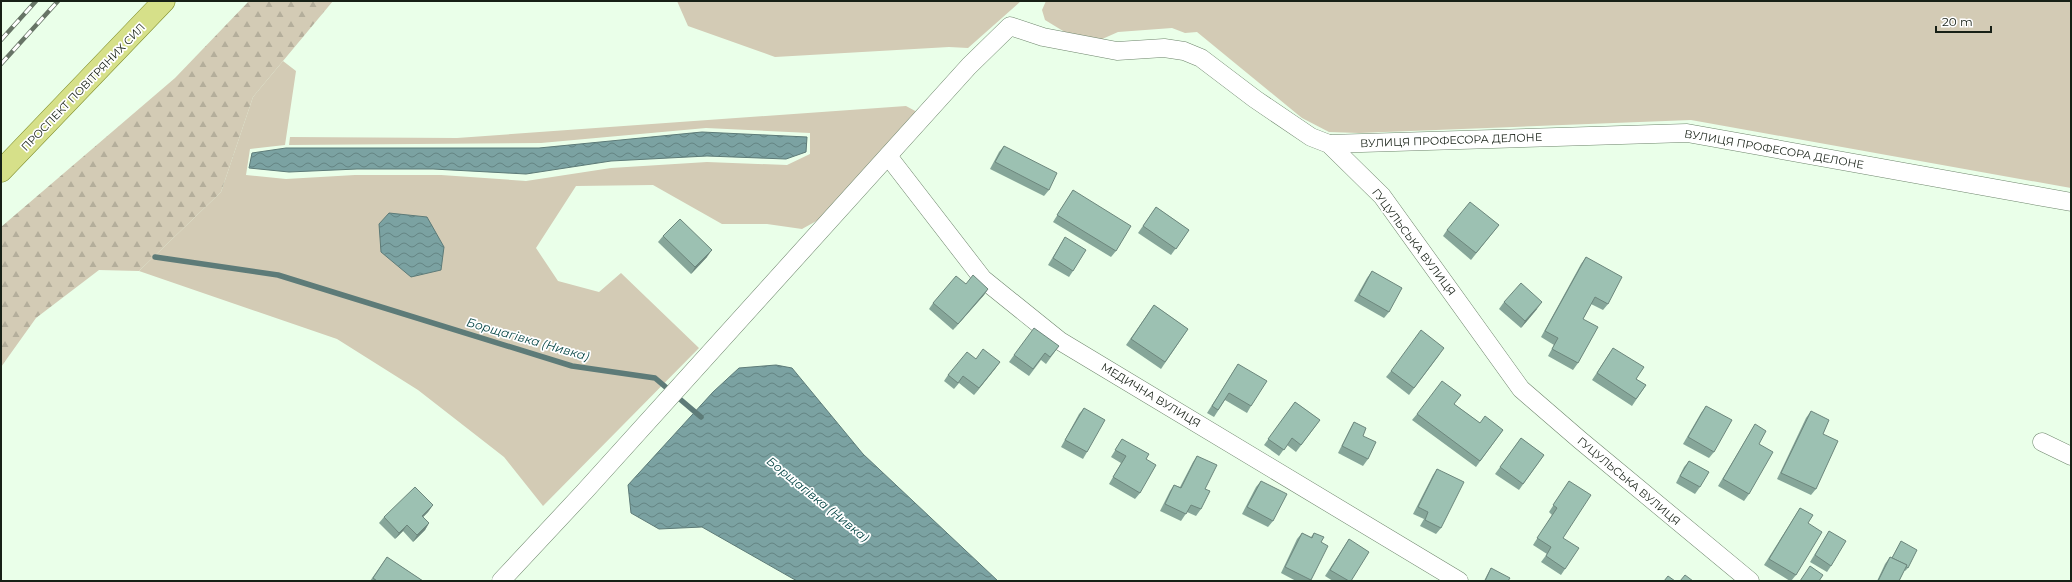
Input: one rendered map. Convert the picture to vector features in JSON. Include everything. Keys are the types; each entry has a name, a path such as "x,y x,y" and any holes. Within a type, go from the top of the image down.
{"main road":[{"name":"ПРОСПЕКТ ПОВІТРЯНИХ СИЛ","path":"1,171 164,1"}],"street":[{"name":"ГУЦУЛЬСЬКА ВУЛИЦЯ","path":"888,156 969,66 1010,26 1043,37 1117,51 1164,48 1184,51 1201,58 1255,99 1311,137 1329,144 1382,196 1521,389 1750,581"},
{"name":"ВУЛИЦЯ ПРОФЕСОРА ДЕЛОНЕ","path":"1329,144 1687,133 2071,202"},
{"path":"501,581 585,492 649,418 888,156"},
{"name":"МЕДИЧНА ВУЛИЦЯ","path":"888,156 983,279 1060,341 1459,581"},
{"path":"2042,442 2071,456"}],"green space":[{"path":"249,1 333,1 253,97 221,192 139,271 99,270 36,318 1,367 1,227 175,78"},
{"path":"677,1 1021,1 968,48 949,47 775,57 688,26"},
{"path":"1046,1 2071,1 2071,188 1691,120 1359,133 1329,132 1302,118 1197,32 1185,33 1172,28 1118,32 1100,40 1068,34 1045,20 1042,10"},
{"path":"283,61 296,71 285,145 250,149 246,175 286,179 355,175 441,175 526,181 611,168 707,162 787,165 810,154 810,133 706,128 541,143 289,145 290,137 457,138 906,106 919,113 820,219 802,229 767,224 722,224 653,185 576,186 536,248 558,281 599,292 621,273 699,348 543,506 504,457 418,390 337,339 139,271 221,192 253,97"}],"water":[{"path":"702,132 807,137 806,152 786,159 707,156 611,161 526,174 433,169 357,169 289,172 249,168 252,153 286,148 539,148"},
{"path":"389,213 427,217 444,247 441,270 411,277 381,252 379,224"},
{"path":"776,365 792,368 863,454 998,581 797,581 702,527 659,529 631,513 628,485 713,392 739,368"}],"building":[{"path":"1004,146 1057,173 1049,190 995,162"},
{"path":"1073,190 1131,226 1116,251 1057,215"},
{"path":"1470,202 1499,225 1476,253 1447,230"},
{"path":"1156,207 1189,230 1176,249 1143,226"},
{"path":"680,219 712,250 695,267 663,236"},
{"path":"1065,237 1086,250 1073,271 1053,258"},
{"path":"1586,257 1622,277 1608,304 1595,297 1583,319 1598,327 1578,363 1552,349 1558,338 1545,331"},
{"path":"1372,271 1402,288 1389,312 1359,295"},
{"path":"973,275 988,289 958,324 933,303 956,276 966,284"},
{"path":"1521,283 1542,302 1525,321 1504,302"},
{"path":"1154,305 1188,329 1165,362 1131,339"},
{"path":"1034,328 1059,346 1050,357 1045,353 1033,369 1014,355"},
{"path":"1421,330 1444,348 1414,388 1391,371"},
{"path":"1613,348 1644,367 1636,379 1646,385 1636,399 1597,373"},
{"path":"983,349 1000,362 979,388 963,376 958,383 948,375 967,352 976,359"},
{"path":"1238,364 1267,381 1251,406 1229,393 1218,410 1212,406"},
{"path":"1442,381 1461,395 1454,404 1480,423 1485,416 1503,430 1480,461 1417,414"},
{"path":"1295,402 1320,420 1301,445 1292,438 1284,450 1268,439"},
{"path":"1706,406 1732,420 1714,452 1688,437"},
{"path":"1084,408 1105,420 1087,452 1065,440"},
{"path":"1811,411 1829,420 1823,434 1838,441 1816,489 1781,473"},
{"path":"1354,422 1366,428 1363,436 1376,442 1368,459 1342,446"},
{"path":"1755,424 1766,431 1759,444 1773,452 1749,494 1723,479"},
{"path":"1521,438 1544,455 1523,484 1500,467"},
{"path":"1122,439 1149,454 1146,459 1156,465 1140,493 1113,477 1126,456 1115,450"},
{"path":"1197,456 1217,465 1205,489 1210,491 1201,509 1191,505 1186,514 1165,504 1174,485 1181,488"},
{"path":"1689,461 1709,472 1700,487 1680,476"},
{"path":"1437,469 1464,482 1441,528 1425,520 1428,512 1418,507"},
{"path":"1261,481 1287,494 1273,521 1247,507"},
{"path":"1569,481 1591,495 1563,538 1579,548 1565,569 1546,556 1551,547 1537,538 1557,508 1553,505"},
{"path":"415,487 433,505 422,516 429,523 417,535 407,525 399,533 384,517"},
{"path":"1800,508 1813,515 1808,523 1822,532 1796,575 1769,559"},
{"path":"1829,531 1846,541 1831,566 1815,555"},
{"path":"1302,533 1312,538 1314,533 1324,537 1321,542 1328,546 1311,580 1285,567"},
{"path":"1349,539 1369,552 1351,581 1330,570"},
{"path":"1901,541 1917,550 1908,568 1906,566 1907,565 1892,558"},
{"path":"387,557 423,581 377,581 373,578"},
{"path":"1890,557 1907,565 1899,581 1878,581"},
{"path":"1810,566 1823,575 1819,581 1800,581"},
{"path":"1491,568 1510,578 1508,581 1485,581"},
{"path":"1685,575 1693,581 1680,581"},
{"path":"1668,576 1675,581 1664,581"}],"waterway":[{"name":"Борщагівка (Нивка)","path":"155,257 278,275 572,366 655,378 701,417"}],"railway":[{"path":"1,40 36,1"},
{"path":"1,64 58,1"}]}
